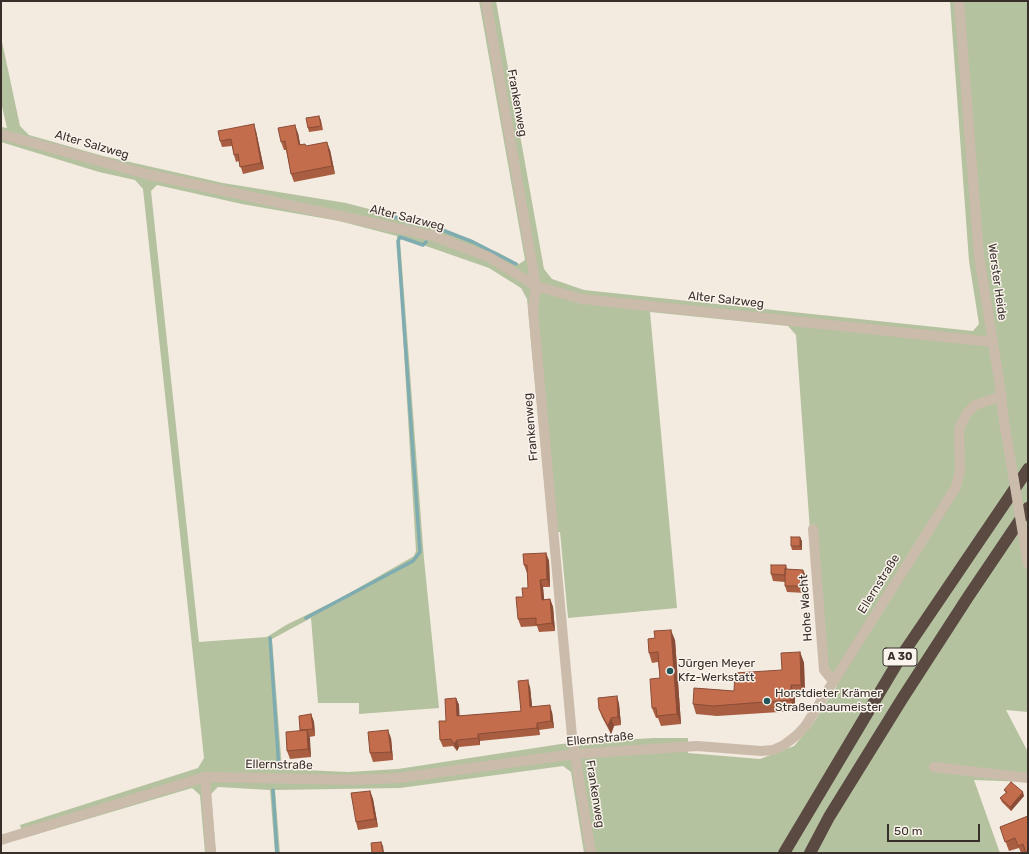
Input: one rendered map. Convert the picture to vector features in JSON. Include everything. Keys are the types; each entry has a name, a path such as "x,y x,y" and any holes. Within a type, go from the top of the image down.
{"highway":[{"name":"A 30","path":"784,853 902,656 1028,469"},
{"name":"A 30","path":"810,853 829,817 902,699 1028,508"}],"street":[{"name":"Frankenweg","path":"486,1 536,286 533,309 570,720 591,853"},
{"name":"Werster Heide","path":"959,1 979,256 1028,564"},
{"name":"Alter Salzweg","path":"1,134 146,174 433,236 489,257 536,286 582,299 993,342"},
{"name":"Ellernstraße","path":"1,840 205,777 353,780 398,778 575,754 697,746 762,751 773,750 791,740 806,725 956,487 960,470 959,429 967,413 975,405 1002,396"},
{"name":"Hohe Wacht","path":"812,529 824,670 833,681"},
{"path":"934,768 1028,778"},
{"path":"205,777 211,853"}],"green space":[{"path":"479,1 496,1 544,269 552,279 584,290 973,331 979,324 969,261 950,1 1028,1 1028,712 1006,710 1028,752 1028,782 974,780 1000,853 584,853 571,772 563,766 400,788 275,790 280,853 275,853 270,790 218,787 211,794 216,853 205,853 200,795 192,788 24,838 20,825 198,768 204,758 143,189 135,180 99,172 1,142 1,127 7,128 1,102 1,37 20,126 29,135 103,156 223,183 346,203 430,225 499,253 519,264 525,260","holes":["157,185 242,204 339,221 397,236 416,551 414,556 341,598 286,625 267,637 199,642 151,191","403,238 489,268 521,288 527,299 549,533 560,532 568,618 677,608 650,312 788,326 796,335 818,643 837,686 812,725 794,746 760,759 688,753 688,738 653,738 561,744 398,769 348,772 282,769 272,639 311,618 318,703 359,703 359,714 439,708 424,559 400,240"]}],"building":[{"path":"319,116 321,126 308,128 306,118"},
{"path":"254,124 261,163 240,167 238,154 234,155 231,139 220,141 218,131"},
{"path":"295,125 299,145 305,144 306,146 327,142 332,166 291,174 285,141 281,142 278,128"},
{"path":"791,537 800,537 800,546 791,546"},
{"path":"546,553 547,579 540,580 542,600 550,599 552,623 536,625 536,618 518,619 516,597 523,597 522,588 528,588 527,565 524,565 523,554"},
{"path":"771,565 786,565 785,575 771,574"},
{"path":"785,569 803,570 803,586 785,586"},
{"path":"671,630 677,714 657,716 656,708 652,708 650,679 660,678 658,652 649,653 648,639 655,638 654,631"},
{"path":"800,652 801,685 791,685 791,700 713,706 693,704 694,688 734,691 735,673 782,670 781,653"},
{"path":"528,680 530,707 550,705 551,721 537,723 537,728 478,734 478,738 457,740 454,744 451,739 440,740 439,721 446,721 445,699 456,698 457,716 521,711 518,681"},
{"path":"617,696 618,717 611,718 608,726 599,709 598,698"},
{"path":"311,714 313,729 300,730 299,716"},
{"path":"307,730 308,749 287,751 286,732"},
{"path":"388,730 391,752 370,753 368,732"},
{"path":"1011,782 1023,792 1010,807 1000,798 1007,792 1004,790"},
{"path":"370,791 375,819 356,822 351,793"},
{"path":"1028,816 1028,853 1026,853 1023,844 1018,846 1015,838 1005,842 1000,827"},
{"path":"381,842 383,853 372,853 371,843"}],"waterway":[{"path":"382,214 432,226 473,242 516,264"},
{"path":"306,618 413,561 420,552 398,241 400,237 423,245 426,242"},
{"path":"270,638 279,769"},
{"path":"273,790 277,853"}],"place":[{"name":"Jürgen Meyer Kfz-Werkstatt","path":"670,671"},
{"name":"Horstdieter Krämer Straßenbaumeister","path":"767,701"}]}
